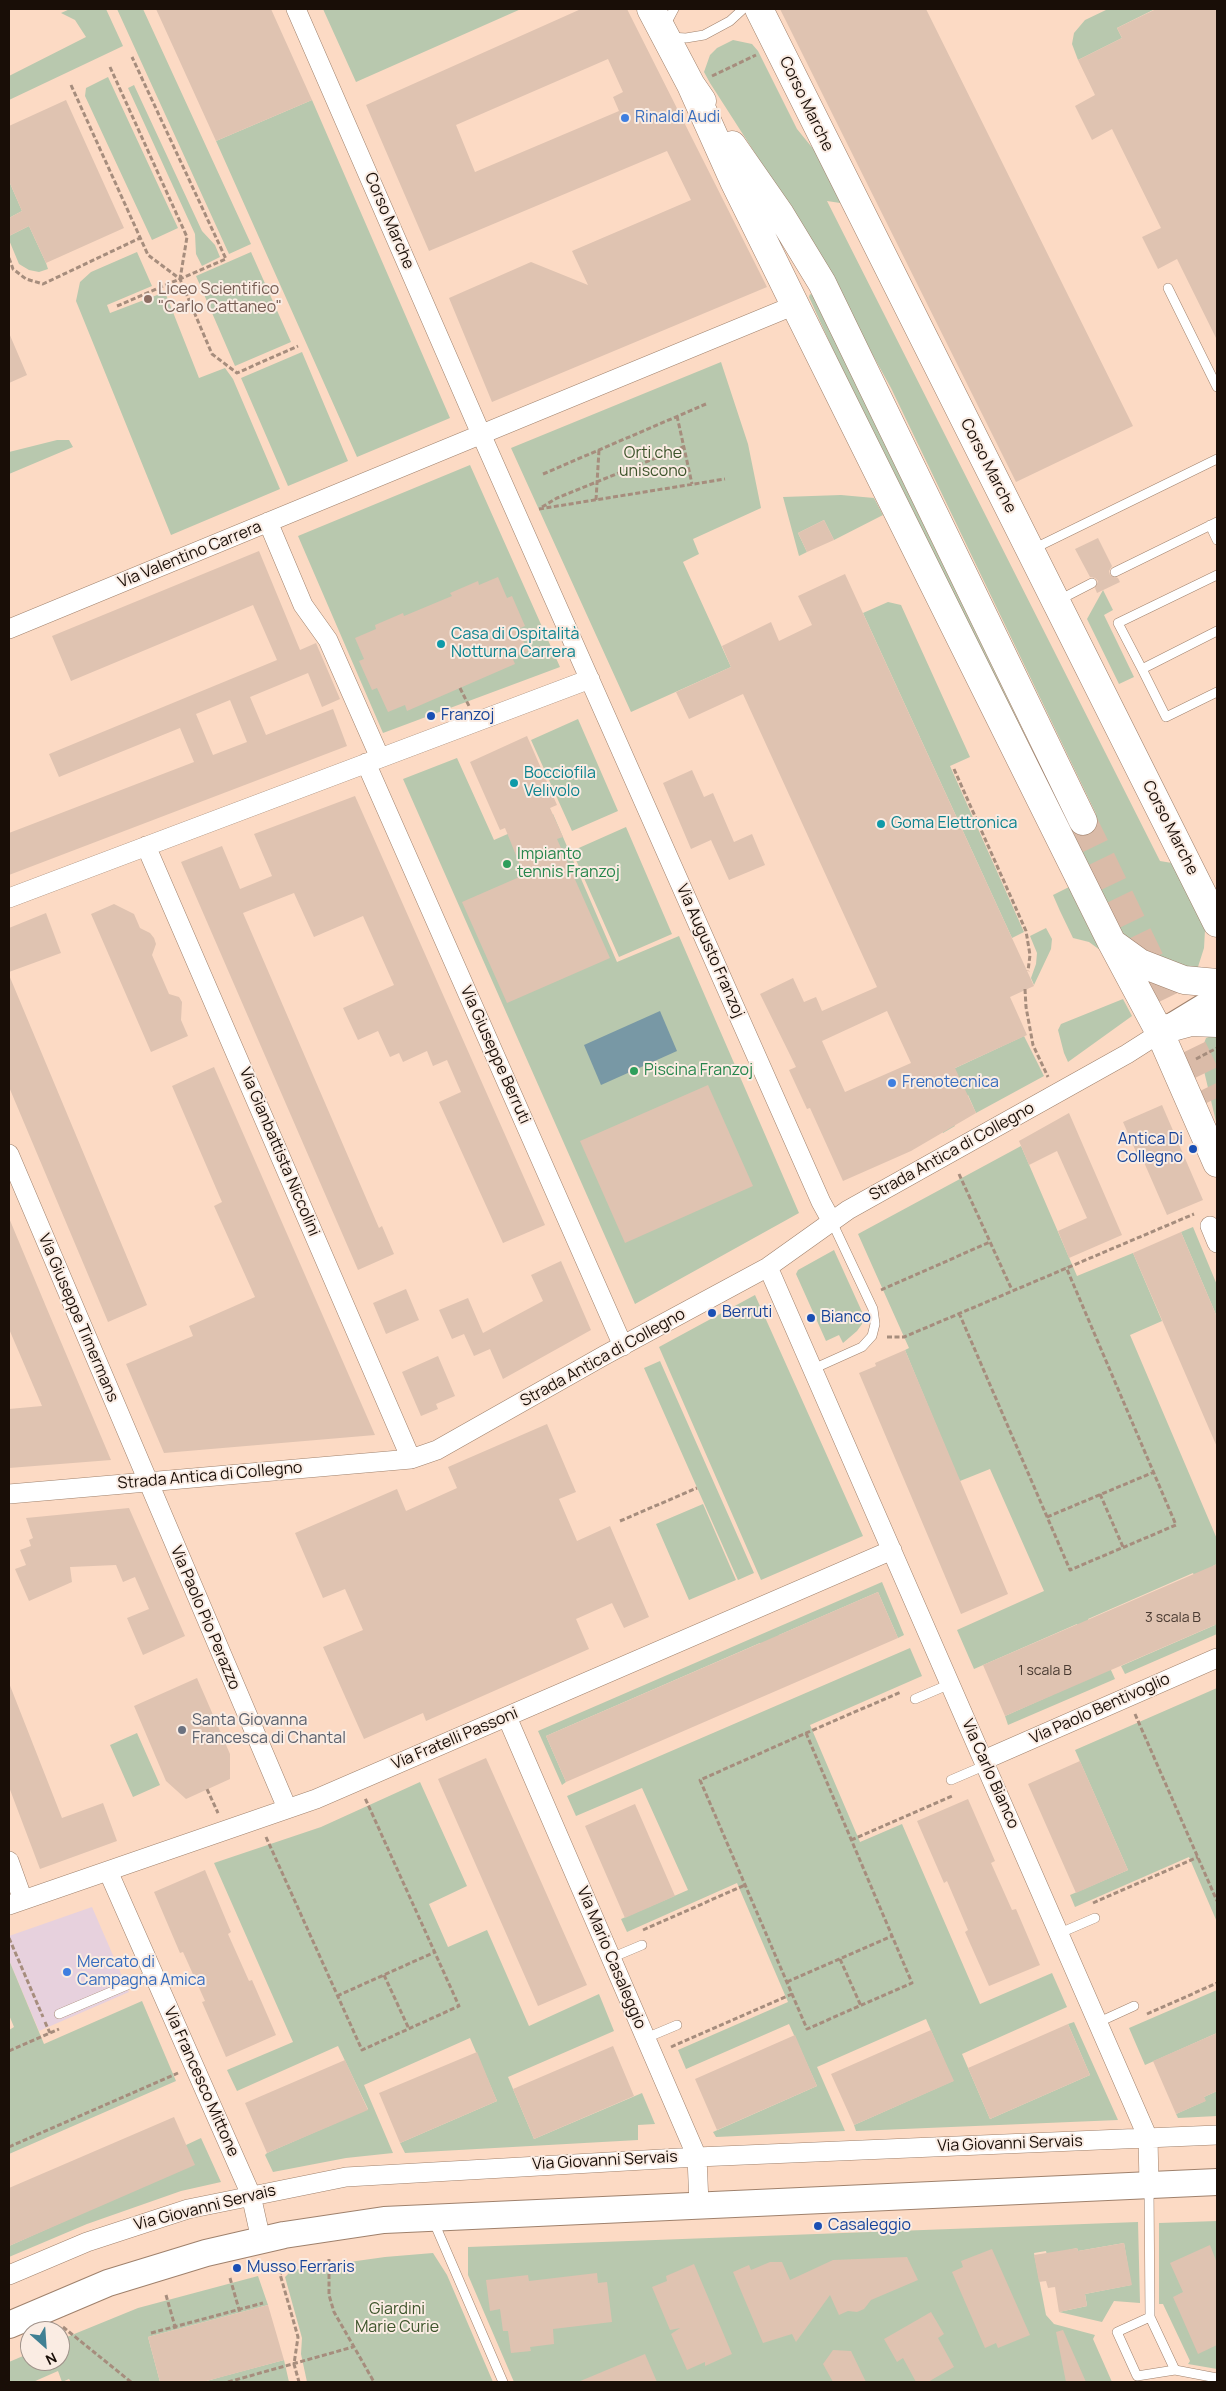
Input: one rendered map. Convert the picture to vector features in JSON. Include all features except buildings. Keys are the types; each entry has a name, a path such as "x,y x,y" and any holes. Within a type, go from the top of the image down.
{"main road":[{"name":"Corso Marche","path":"759,9 1217,924"},
{"path":"663,21 822,284 1083,821"},
{"path":"699,82 734,181 1112,943 1164,1030 1217,1163"},
{"path":"1112,943 1140,963 1184,980 1217,983"},
{"path":"1164,1030 1197,1022 1217,1023"}],"street":[{"name":"Corso Marche","path":"296,9 590,679"},
{"path":"268,522 795,305"},
{"name":"Via Valentino Carrera","path":"9,630 268,522 303,604 328,640 373,761"},
{"path":"9,898 590,679"},
{"name":"Via Augusto Franzoj","path":"590,679 821,1202 832,1222"},
{"name":"Via Giuseppe Berruti","path":"373,761 623,1346"},
{"name":"Via Gianbattista Niccolini","path":"146,846 411,1459"},
{"name":"Strada Antica di Collegno","path":"9,1494 411,1459 437,1450 768,1267 848,1210 1136,1049 1217,999"},
{"name":"Via Giuseppe Timermans","path":"9,1154 147,1482"},
{"name":"Via Carlo Bianco","path":"768,1267 1148,2138 1149,2184"},
{"name":"Via Paolo Pio Perazzo","path":"147,1482 287,1808"},
{"name":"Via Fratelli Passoni","path":"16,1902 316,1799 892,1550"},
{"name":"Via Paolo Bentivoglio","path":"985,1762 1217,1658"},
{"name":"Via Mario Casaleggio","path":"507,1717 697,2157 699,2204"},
{"path":"9,1861 16,1902"},
{"name":"Via Francesco Mittone","path":"108,1871 251,2195 261,2240"},
{"name":"Via Giovanni Servais","path":"9,2275 86,2242 188,2209 346,2177 384,2173 697,2157 1217,2135"},
{"path":"9,2325 108,2283 206,2253 261,2240 384,2220 699,2204 1217,2182"}],"lane":[{"path":"663,21 686,38 704,35 730,21 743,9"},
{"path":"1168,288 1217,387"},
{"path":"1030,550 1217,459"},
{"path":"1115,572 1214,523 1217,540"},
{"path":"1217,575 1118,623 1166,717 1217,692"},
{"path":"1056,601 1092,583"},
{"path":"1142,669 1217,631"},
{"path":"813,1369 862,1347 872,1336 875,1324 866,1296 832,1222"},
{"path":"916,1699 950,1684"},
{"path":"951,1780 985,1762"},
{"path":"1060,1933 1096,1918"},
{"path":"611,1958 642,1945"},
{"path":"59,2014 153,1974"},
{"path":"1099,2022 1134,2006"},
{"path":"649,2047 677,2025"},
{"path":"1149,2184 1150,2317 1175,2370"},
{"path":"432,2217 503,2382"},
{"path":"1150,2317 1117,2332 1137,2376 1175,2370 1217,2378"}],"path":[{"path":"699,82 759,54"},
{"path":"117,306 226,259 132,57"},
{"path":"110,67 187,237 180,279"},
{"path":"71,85 148,255 180,279 212,354 236,373 298,346"},
{"path":"9,258 13,268 26,279 43,284 140,238"},
{"path":"543,474 706,404"},
{"path":"678,416 692,484"},
{"path":"518,518 539,509 557,498 683,447"},
{"path":"596,500 599,450"},
{"path":"539,509 724,479"},
{"path":"954,769 1026,931 1030,955 1028,971"},
{"path":"1025,990 1033,1045 1056,1094"},
{"path":"959,1174 1012,1290"},
{"path":"872,1336 904,1337 1203,1210 1214,1234"},
{"path":"866,1296 990,1242"},
{"path":"959,1313 1070,1570 1176,1525 1066,1267"},
{"path":"1047,1517 1154,1472"},
{"path":"620,1520 697,1488"},
{"path":"1100,1494 1123,1547"},
{"path":"806,1734 912,1983 807,2029 700,1780 902,1692"},
{"path":"1128,1698 1217,1901"},
{"path":"258,1818 362,2050 459,2006 357,1781"},
{"path":"208,1789 225,1830"},
{"path":"851,1840 956,1794"},
{"path":"1090,1904 1198,1857"},
{"path":"641,1931 745,1885"},
{"path":"787,1982 892,1936"},
{"path":"9,1938 50,2033"},
{"path":"337,1996 435,1952"},
{"path":"840,1959 860,2006"},
{"path":"384,1975 409,2029"},
{"path":"1138,2017 1217,1983"},
{"path":"649,2047 792,1994"},
{"path":"9,2147 194,2065"},
{"path":"329,2259 329,2295 334,2312 374,2382"},
{"path":"289,2265 280,2274 298,2338 294,2364 298,2382"},
{"path":"230,2278 239,2311"},
{"path":"166,2295 175,2328"},
{"path":"151,2333 239,2311 263,2303"},
{"path":"44,2310 131,2382"},
{"path":"228,2382 353,2347"}],"shaded area":[{"name":"Mercato di Campagna Amica","path":"92,1907 129,1992 39,2031 9,1960 9,1936"}],"green space":[{"path":"70,9 106,9 123,46 9,100 9,76 86,37 75,20 61,13"},
{"path":"117,9 143,9 251,244 229,254"},
{"path":"323,9 521,9 356,82"},
{"path":"1108,9 1153,10 1117,28 1122,38 1078,60 1072,44 1074,33 1085,20"},
{"path":"733,40 752,44 758,51 797,129 819,156 847,204 827,201 1160,861 1178,864 1201,909 1205,930 1204,948 1197,970 1182,972 1118,935 858,405 809,297 810,294 815,296 860,385 864,401 1070,828 1096,814 891,388 798,220 704,72 710,55 717,48"},
{"path":"108,77 178,228 152,240 85,96 86,88"},
{"path":"134,85 202,231 215,245 220,257 202,266 196,254 195,234 128,88"},
{"path":"312,100 450,418 357,457 216,141"},
{"path":"9,181 22,211 9,218"},
{"path":"29,226 48,269 39,272 29,270 19,264 9,240 9,236"},
{"path":"137,252 152,286 107,305 110,313 165,292 199,378 225,368 233,379 280,489 171,535 76,301 80,282 91,272"},
{"path":"251,252 291,342 235,366 196,276"},
{"path":"302,352 348,461 288,486 241,378"},
{"name":"Orti che uniscono","path":"721,362 748,444 761,508 693,539 699,554 683,562 731,667 631,712 511,448"},
{"path":"57,440 69,440 73,447 9,474 9,452"},
{"path":"470,465 560,667 383,733 298,536"},
{"path":"841,495 874,498 883,515 834,540 824,520 798,533 807,552 799,556 783,497"},
{"path":"1103,590 1113,610 1104,615 1134,677 1119,684 1087,619"},
{"path":"888,602 901,605 970,757 950,766 1024,932 1012,938 863,613"},
{"path":"578,719 618,811 572,831 531,740"},
{"name":"Piscina Franzoj","path":"457,758 494,840 553,814 617,962 679,936 799,1213 635,1304 403,779"},
{"path":"626,827 672,934 619,957 572,851"},
{"path":"1069,887 1100,950 1089,942 1073,938 1053,895"},
{"path":"1046,928 1052,939 1051,949 1034,985 1031,978 1036,964 1037,953 1030,936"},
{"path":"1123,999 1132,1016 1068,1062 1058,1030 1061,1024"},
{"path":"1217,1034 1217,1126 1200,1054 1206,1038"},
{"path":"1024,1036 1044,1076 976,1113 968,1095 945,1106 955,1126 943,1133 921,1084"},
{"path":"1021,1146 1077,1276 1133,1253 1162,1321 1130,1335 1217,1539 1217,1564 1213,1566 1217,1576 1217,1634 1125,1674 1121,1666 1215,1625 1193,1573 1088,1619 1115,1679 1008,1725 1005,1716 1099,1674 1077,1624 974,1669 957,1630 1044,1591 990,1469 960,1481 957,1476 905,1350 909,1348 858,1234"},
{"path":"1193,1227 1217,1285 1217,1317 1181,1232"},
{"path":"834,1250 863,1314 862,1324 843,1343 839,1335 826,1341 796,1274 798,1270"},
{"path":"755,1295 863,1536 761,1580 659,1347"},
{"path":"660,1361 754,1573 738,1580 644,1368"},
{"path":"703,1504 736,1580 689,1600 656,1524"},
{"path":"882,1582 904,1635 898,1638 878,1592 779,1635 770,1666 760,1643 546,1736 566,1782 562,1785 538,1731"},
{"path":"910,1648 922,1676 810,1725 860,1842 902,1824 980,2004 1052,1973 1067,2007 962,2054 990,2119 1090,2075 1068,2024 1074,2022 1118,2120 856,2131 854,2125 953,2081 926,2019 817,2067 845,2131 716,2137 713,2132 817,2086 789,2024 686,2069 678,2050 788,2002 737,1883 627,1932 621,1919 688,1890 642,1788 576,1816 567,1796"},
{"path":"1217,1688 1217,1922 1189,1857 1075,1907 1070,1895 1128,1870 1075,1750"},
{"path":"137,1733 160,1785 133,1797 110,1745"},
{"path":"420,1782 467,1886 429,1904 448,1947 487,1930 529,2026 599,1994 614,2031 508,2077 534,2139 642,2093 655,2124 638,2125 638,2140 405,2153 400,2143 497,2101 470,2038 364,2085 393,2153 346,2158 273,2172 265,2155 267,2153 368,2109 338,2046 237,2091 227,2070 293,2042 214,1863 321,1827"},
{"path":"9,1960 44,2044 142,2001 176,2081 9,2154 9,2030 14,2027 9,2015"},
{"path":"1217,1990 1217,2033 1145,2065 1129,2028"},
{"path":"1217,2091 1217,2116 1178,2118 1176,2114 1205,2101 1204,2097"},
{"path":"201,2138 221,2182 181,2191 87,2224 9,2257 9,2246 78,2215 186,2145"},
{"path":"1217,2221 1217,2369 1188,2364 1190,2361 1163,2304 1159,2304 1159,2223"},
{"path":"1138,2222 1140,2303 1114,2301 1102,2322 1059,2312 1087,2306 1085,2294 1131,2285 1124,2243 1078,2251 1077,2248 1047,2255 1046,2251 1034,2253 1046,2315 1054,2324 1095,2335 1093,2339 1112,2382 514,2382 468,2275 468,2247"},
{"name":"Giardini Marie Curie","path":"433,2253 447,2275 493,2382 307,2382 301,2354 302,2338 285,2277 292,2270 385,2257"},
{"path":"258,2276 268,2305 148,2337 160,2382 71,2382 69,2379 62,2382 58,2371 70,2371 70,2336 138,2308"},
{"path":"20,2357 20,2371 58,2371 33,2382 9,2382 9,2362"},
{"path":"284,2360 289,2382 203,2382 224,2376"}],"water":[{"path":"660,1011 677,1051 601,1085 584,1045"}],"tunnel":[{"path":"1083,821 1217,1098"}],"place":[{"name":"Rinaldi Audi","path":"625,118"},
{"name":"Liceo Scientifico \"Carlo Cattaneo\"","path":"148,299"},
{"name":"Casa di Ospitalità Notturna Carrera","path":"441,644"},
{"name":"Franzoj","path":"431,716"},
{"name":"Bocciofila Velivolo","path":"514,783"},
{"name":"Goma Elettronica","path":"881,824"},
{"name":"Impianto tennis Franzoj","path":"507,864"},
{"name":"Piscina Franzoj","path":"634,1071"},
{"name":"Frenotecnica","path":"892,1083"},
{"name":"Antica Di Collegno","path":"1193,1149"},
{"name":"Berruti","path":"712,1313"},
{"name":"Bianco","path":"811,1318"},
{"name":"Santa Giovanna Francesca di Chantal","path":"182,1730"},
{"name":"Mercato di Campagna Amica","path":"67,1972"},
{"name":"Casaleggio","path":"818,2226"},
{"name":"Musso Ferraris","path":"237,2268"}]}
